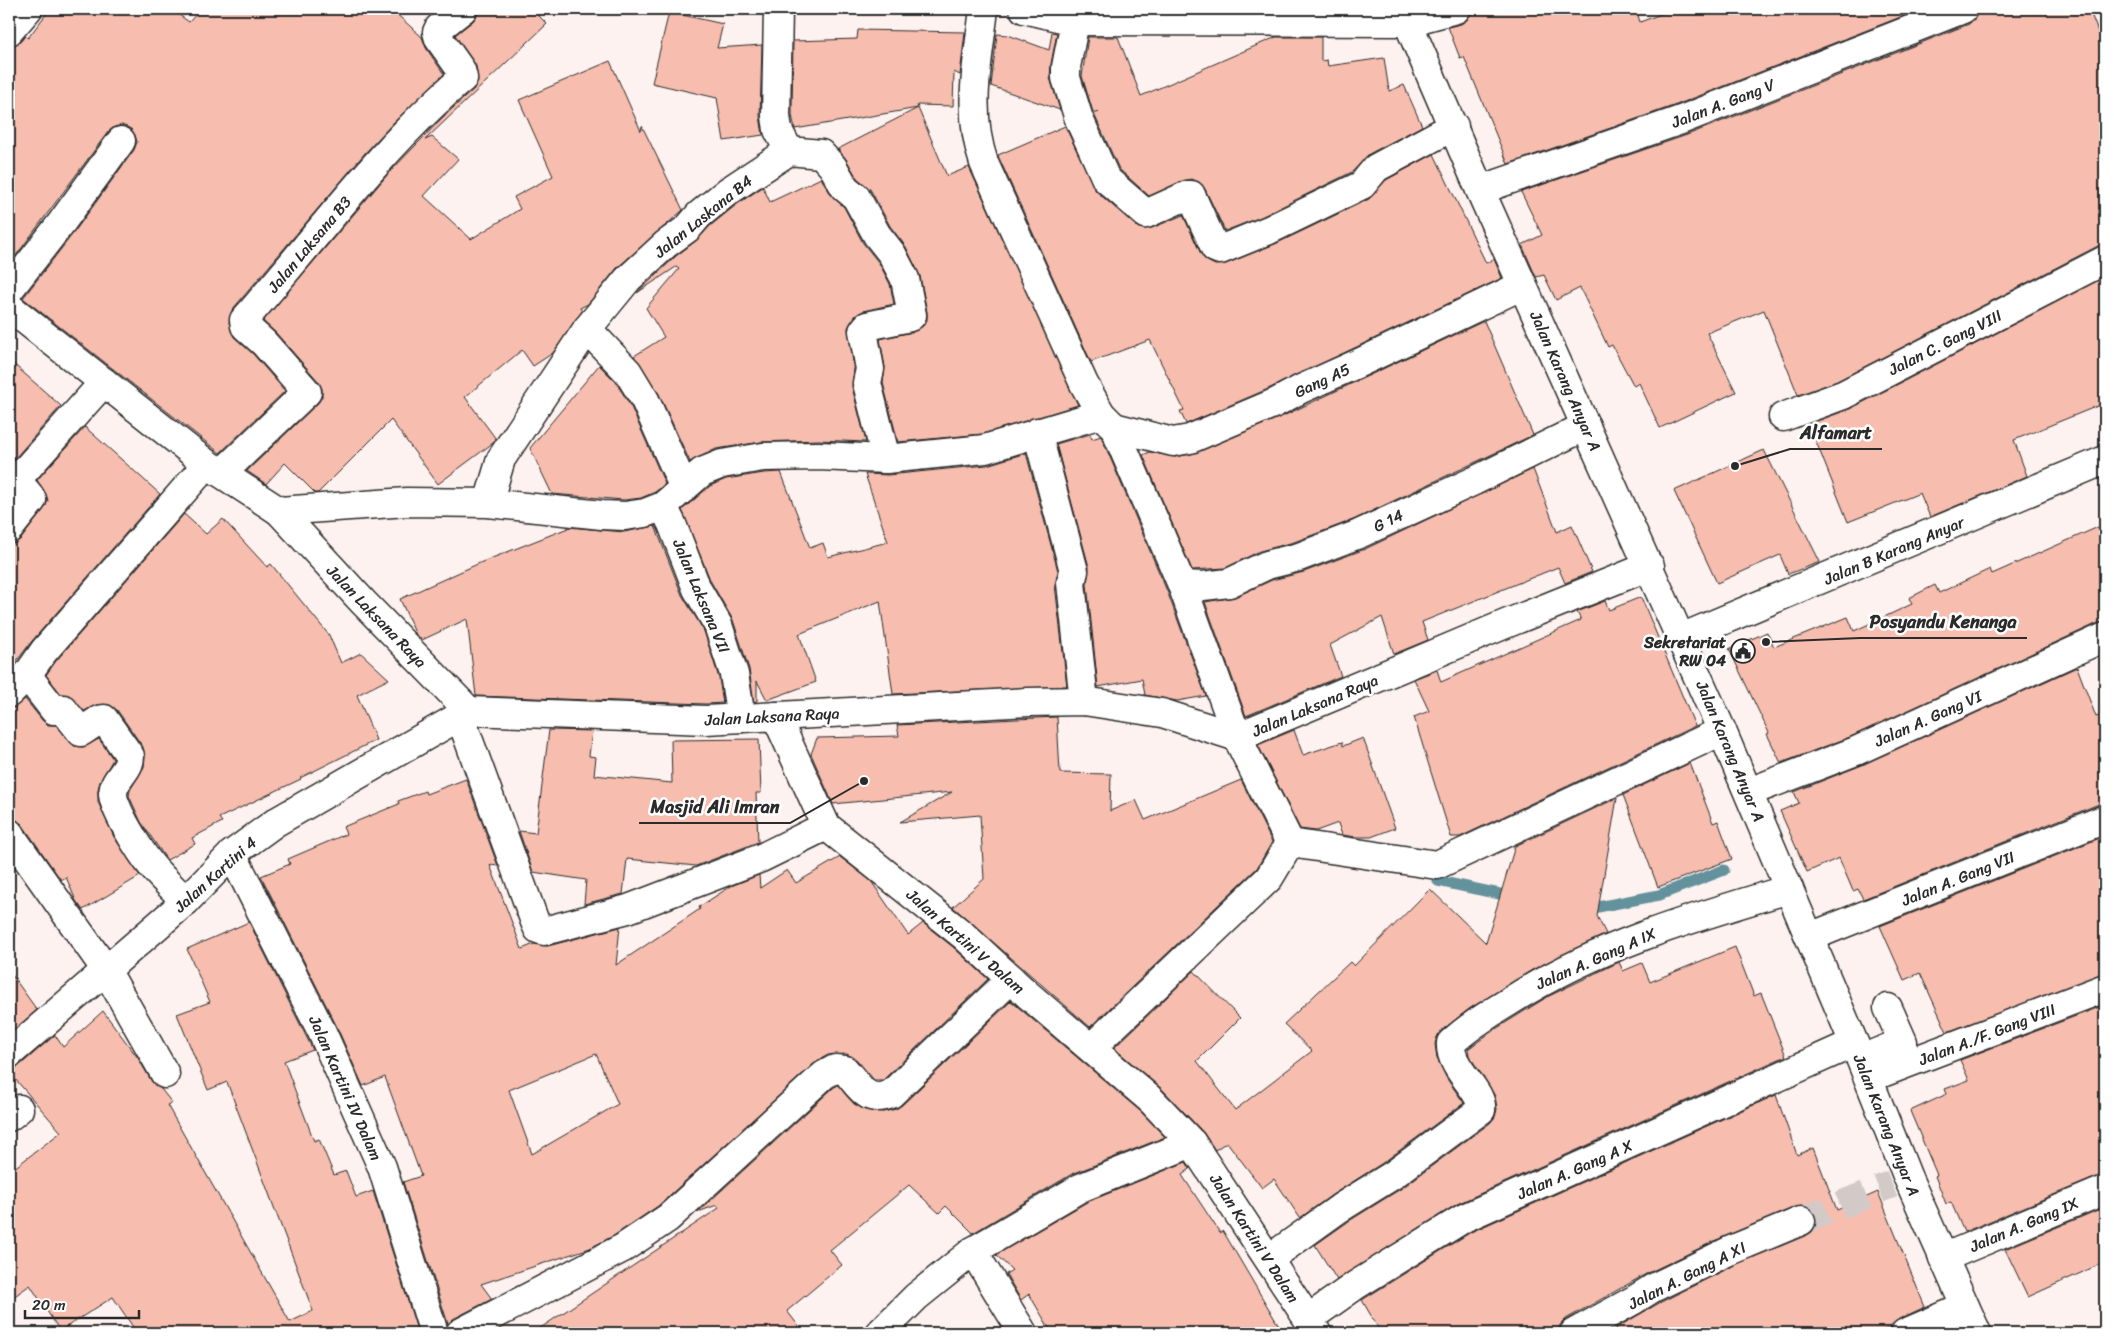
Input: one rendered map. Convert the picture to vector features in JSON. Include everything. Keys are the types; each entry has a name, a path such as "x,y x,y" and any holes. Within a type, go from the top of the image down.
{"street":[{"path":"9,31 28,9"},
{"name":"Jalan Laksana B3","path":"214,468 307,392 264,342 245,326 244,320 370,172 440,98 463,78 462,70 439,39 437,32 439,28 463,9"},
{"path":"778,9 776,116 778,130 788,151 821,154 826,158 848,192 856,197 878,235 892,254 905,279 912,315 866,326 863,332 870,369 867,383 886,459"},
{"path":"984,9 974,101 974,127 984,163 1076,366 1108,420 1182,585 1238,737 1290,843"},
{"path":"1033,10 1075,21 1405,15 1456,9"},
{"name":"Jalan A. Gang V","path":"1480,190 1681,120 1963,9"},
{"name":"Jalan Karang Anyar A","path":"1405,15 1480,190 1650,566 1749,792 1861,1060 1900,1181 1943,1258 1977,1333"},
{"path":"1075,21 1066,67 1066,78 1079,119 1106,179 1146,214 1191,195 1215,248 1220,250 1269,230 1362,186 1376,168 1454,126"},
{"path":"9,290 62,222 121,141"},
{"name":"Jalan Laskana B4","path":"488,503 501,459 587,328 628,279 666,244 688,228 699,214 727,192 788,151"},
{"name":"Jalan C. Gang VIII","path":"1783,417 1842,394 2105,260"},
{"name":"Gang A5","path":"1108,420 1173,442 1190,439 1275,403 1523,285"},
{"name":"Jalan Laksana Raya","path":"9,307 214,468 280,511 465,713 706,720 1028,702 1084,701 1162,713 1238,737 1508,623 1650,566"},
{"path":"587,328 628,372 645,400 684,488"},
{"path":"9,529 32,500 30,494 18,482 20,476 104,382"},
{"path":"280,511 407,502 488,503 624,516 645,514 663,506 702,472 722,464 763,456 886,459 985,448 1037,432 1108,420"},
{"name":"G 14","path":"1182,585 1203,586 1229,583 1267,564 1299,556 1359,534 1474,481 1586,426"},
{"path":"1037,432 1074,571 1071,583 1084,701"},
{"name":"Jalan B Karang Anyar","path":"1681,638 2105,460"},
{"path":"186,900 151,865 125,825 115,804 112,795 114,787 128,767 130,756 104,720 99,720 81,732 63,709 54,710 18,684 44,651 214,468"},
{"name":"Jalan Laksana VII","path":"663,506 672,524 697,589 718,625 734,674 741,718"},
{"name":"Jalan A. Gang VI","path":"1749,792 1856,751 2105,637"},
{"path":"465,713 535,922 538,929 544,931 637,906 761,858 826,826"},
{"name":"Jalan Kartini 4","path":"9,1054 186,900 232,854 276,822 465,713"},
{"name":"Jalan Kartini V Dalam","path":"776,716 826,826 955,929 1011,980 1151,1100 1192,1143 1313,1326"},
{"path":"1290,843 1437,865 1722,731"},
{"name":"Jalan A. Gang VII","path":"1810,937 2105,819"},
{"path":"9,833 106,970 165,1074"},
{"path":"1091,1048 1269,878 1290,843"},
{"name":"Jalan Kartini IV Dalam","path":"232,854 322,1032 382,1167 434,1333"},
{"name":"Jalan A. Gang A IX","path":"1268,1259 1340,1208 1393,1175 1481,1110 1480,1100 1452,1058 1450,1050 1451,1043 1466,1029 1530,987 1582,960 1621,943 1789,889"},
{"path":"460,1333 622,1248 668,1218 824,1075 835,1069 845,1070 868,1096 879,1098 890,1094 1011,980"},
{"name":"Jalan A./F. Gang VIII","path":"1861,1060 2105,988"},
{"path":"1861,1060 1903,1042 1888,1008"},
{"name":"Jalan A. Gang A X","path":"1313,1326 1356,1285 1464,1218 1861,1060"},
{"path":"880,1333 916,1297 973,1251 1080,1188 1192,1143"},
{"name":"Jalan A. Gang IX","path":"1943,1258 2105,1190"},
{"name":"Jalan A. Gang A XI","path":"1574,1333 1653,1288 1729,1251 1801,1221"},
{"path":"973,1251 1023,1333"},
{"path":"1905,1333 1965,1307"}],"building":[{"path":"50,9 171,9 189,22 201,9 391,9 422,37 426,48 444,74 365,153 232,310 229,323 234,337 253,354 285,391 220,453 23,298 134,150 137,142 131,129 122,125 114,127 108,132 9,265 9,48 20,42 25,36 28,38"},
{"path":"478,9 532,9 547,24 425,140 432,137 458,159 424,196 471,239 520,209 514,197 553,176 519,100 610,61 641,131 642,126 683,210 617,268 588,304 580,308 582,311 553,353 533,366 522,350 465,397 496,439 438,484 391,420 318,493 315,493 285,463 266,484 247,471 318,403 322,397 322,389 319,382 263,321 388,174 443,117 474,89 478,82 476,66 455,35 473,21"},
{"path":"1487,9 1636,9 1640,22 1674,9 1921,9 1676,105 1508,164 1464,57 1460,58 1448,27 1461,24 1470,15"},
{"path":"1978,9 2089,9 2105,49 2105,244 1837,381 1798,395 1764,310 1707,333 1736,392 1660,428 1639,383 1634,386 1612,345 1608,347 1580,288 1556,300 1544,275 1536,277 1522,245 1542,235 1521,192 1687,135 1969,24 1975,18"},
{"path":"669,12 723,24 717,48 762,45 760,116 763,135 724,141 717,98 652,83"},
{"path":"858,30 965,32 960,75 954,72 953,106 917,105 918,108 795,129 792,115 793,41 857,39"},
{"path":"1052,32 1057,33 1050,78 1060,110 991,86 997,34 1008,35 1049,50"},
{"path":"1088,37 1118,37 1141,96 1276,37 1321,37 1321,61 1327,60 1328,66 1384,58 1389,91 1404,85 1422,126 1369,154 1352,172 1263,216 1225,231 1205,189 1199,182 1191,179 1182,181 1149,196 1119,169 1094,114 1099,112 1093,112 1082,76"},
{"path":"918,108 947,176 969,167 1078,405 982,434 898,442 883,383 885,367 880,339 913,332 923,326 927,320 920,276 906,247 890,226 870,189 857,178 838,149"},
{"path":"1065,126 1096,191 1136,226 1143,229 1152,228 1183,215 1201,254 1215,265 1226,264 1275,244 1369,199 1386,180 1434,154 1486,263 1494,259 1502,278 1268,389 1186,424 1180,411 1184,410 1150,340 1091,362 999,158 998,155"},
{"path":"821,178 832,196 844,207 863,243 879,263 890,284 894,304 863,311 855,316 848,328 854,369 852,387 866,442 818,440 761,442 716,449 690,462 659,394 634,356 664,337 646,308 679,269 676,267 637,293 676,256 697,240 710,226 761,188 763,187 770,202"},
{"path":"2105,277 2105,403 2014,440 2027,476 1930,517 1920,493 1848,522 1809,424 1850,409"},
{"path":"1484,321 1533,435 1353,520 1294,542 1260,551 1225,568 1192,570 1143,455 1150,452 1175,457 1196,453 1281,417"},
{"path":"9,360 61,406 9,465"},
{"path":"599,365 616,382 631,407 665,484 655,492 641,498 624,500 552,494 530,448"},
{"path":"85,427 160,494 32,641 9,671 9,544 21,539 48,501 37,480"},
{"path":"1090,434 1092,439 1101,436 1167,591 1206,696 1177,701 1145,695 1142,679 1098,687 1087,584 1089,567 1056,444"},
{"path":"1764,450 1820,562 1788,574 1780,555 1717,583 1674,491"},
{"path":"1026,453 1058,571 1055,585 1067,686 893,694 880,601 799,634 816,682 767,700 757,681 757,701 754,702 749,669 733,620 711,582 682,510 710,486 726,479 781,472 810,548 823,543 828,557 888,542 865,474 888,475 987,465"},
{"path":"1533,469 1557,532 1572,525 1592,572 1565,583 1558,567 1422,622 1428,640 1394,654 1382,617 1330,645 1341,676 1246,716 1205,602 1235,597 1272,580 1304,572 1365,549"},
{"path":"184,514 206,534 223,519 267,567 271,564 329,635 341,663 361,653 389,679 357,695 376,740 301,779 219,818 222,822 192,838 195,844 167,860 141,822 129,796 130,790 144,767 143,747 117,710 110,705 96,705 84,711 69,695 61,694 46,675 56,661"},
{"path":"2105,524 2105,622 2098,623 1850,737 1781,763 1767,734 1769,733 1729,649 1767,632 1774,647 1848,617 1854,631 1912,604 1909,598 1935,585 1939,593 1990,569 1992,574"},
{"path":"655,526 682,595 704,631 719,678 723,703 476,696 467,619 422,640 416,635 400,599 482,562 568,527 624,532"},
{"path":"1641,597 1695,726 1460,837 1451,837 1414,717 1429,711 1414,679 1437,670 1441,682 1581,620 1577,612 1605,601 1609,610"},
{"path":"2077,667 2096,717 2105,714 2105,804 2099,804 1863,899 1858,889 1853,891 1839,858 1807,872 1780,811 1799,803 1794,792 1862,765"},
{"path":"25,699 42,720 48,725 56,725 74,746 83,747 99,739 113,759 100,782 98,802 114,837 140,876 83,910 76,901 66,877 61,880 22,824 9,816 9,708 14,708"},
{"path":"1057,717 1060,773 1111,774 1110,811 1136,800 1145,820 1241,780 1272,842 1257,868 1090,1027 953,907 984,879 980,815 900,822 952,792 833,804 811,754 817,738 899,736 897,725"},
{"path":"549,730 592,731 589,756 596,757 594,775 672,783 671,740 759,739 761,793 756,793 758,842 696,866 627,859 623,894 584,904 586,880 533,872 519,831 536,833"},
{"path":"1294,730 1303,755 1342,742 1343,746 1363,738 1395,828 1371,837 1342,835 1338,823 1316,831 1300,829 1258,745"},
{"path":"1690,763 1713,823 1718,821 1732,859 1658,887 1623,795"},
{"path":"466,779 498,866 490,865 522,949 534,944 548,946 620,927 616,965 731,886 759,875 760,888 787,870 796,883 840,857 871,881 908,935 923,923 988,979 883,1080 874,1080 857,1060 847,1054 828,1055 817,1061 658,1206 615,1235 590,1248 481,1284 492,1299 453,1319 448,1324 403,1182 421,1176 385,1077 363,1086 336,1025 261,876 290,864 288,859 346,834 343,827 399,804 398,801 425,791 426,794","holes":["596,1054 618,1104 532,1154 509,1090"]},
{"path":"1617,798 1597,916 1606,934 1532,970 1469,1009 1441,1031 1435,1044 1437,1058 1447,1079 1464,1103 1384,1162 1300,1218 1274,1179 1262,1188 1227,1142 1215,1150 1203,1132 1162,1089 1114,1048 1194,971 1240,1018 1197,1061 1235,1110 1312,1051 1284,1024 1350,962 1354,966 1430,889 1486,943 1515,846"},
{"path":"2105,836 2105,973 1947,1032 1920,973 1904,980 1880,926"},
{"path":"249,922 313,1050 284,1061 314,1141 319,1139 334,1175 346,1171 356,1197 373,1191 418,1333 137,1333 113,1297 60,1331 30,1285 9,1300 9,1172 61,1132 9,1072 9,1069 19,1066 55,1035 63,1047 103,1011 138,1058 152,1082 161,1089 172,1103 167,1105 290,1322 313,1311 227,1082 208,1090 177,1014 210,1002 187,949"},
{"path":"1735,947 1754,996 1761,993 1786,1056 1457,1204 1337,1280 1315,1245 1402,1188 1490,1123 1495,1117 1497,1109 1495,1096 1469,1055 1468,1049 1494,1030 1547,997 1619,962 1623,971 1642,963 1650,982"},
{"path":"9,971 37,1010 9,1034"},
{"path":"1011,1001 1140,1111 1165,1137 1072,1174 973,1233 946,1206 939,1213 909,1185 830,1250 842,1265 787,1311 804,1333 533,1333 719,1208 717,1205 698,1212 833,1088 838,1085 854,1104 865,1110 883,1112 896,1109"},
{"path":"2105,1005 2105,1175 1964,1232 1951,1202 1946,1204 1935,1176 1937,1175 1910,1111 1947,1094 1945,1089 1969,1080 1960,1060"},
{"path":"1776,1095 1797,1155 1813,1148 1837,1210 1878,1192 1925,1307 1899,1319 1891,1327 1877,1333 1619,1333 1616,1328 1661,1302 1735,1265 1813,1231 1816,1215 1811,1209 1803,1206 1795,1207 1723,1237 1646,1274 1566,1319 1560,1325 1558,1333 1381,1333 1362,1300 1471,1232"},
{"path":"1186,1162 1190,1169 1182,1175 1220,1233 1223,1231 1283,1333 1052,1333 1029,1294 1021,1300 1006,1274 1012,1270 996,1255 1087,1202"},
{"path":"2105,1207 2105,1262 2028,1297 2005,1249"}],"waterway":[{"path":"1584,906 1593,908 1659,895 1724,870"},
{"path":"1438,881 1514,897"}],"tunnel":[{"path":"1801,1221 1892,1184"}],"place":[{"name":"Alfamart","path":"1735,466"},
{"name":"Posyandu Kenanga","path":"1766,642"},
{"name":"Sekretariat RW 04","path":"1743,651"},
{"name":"Masjid Ali Imran","path":"864,781"}]}
